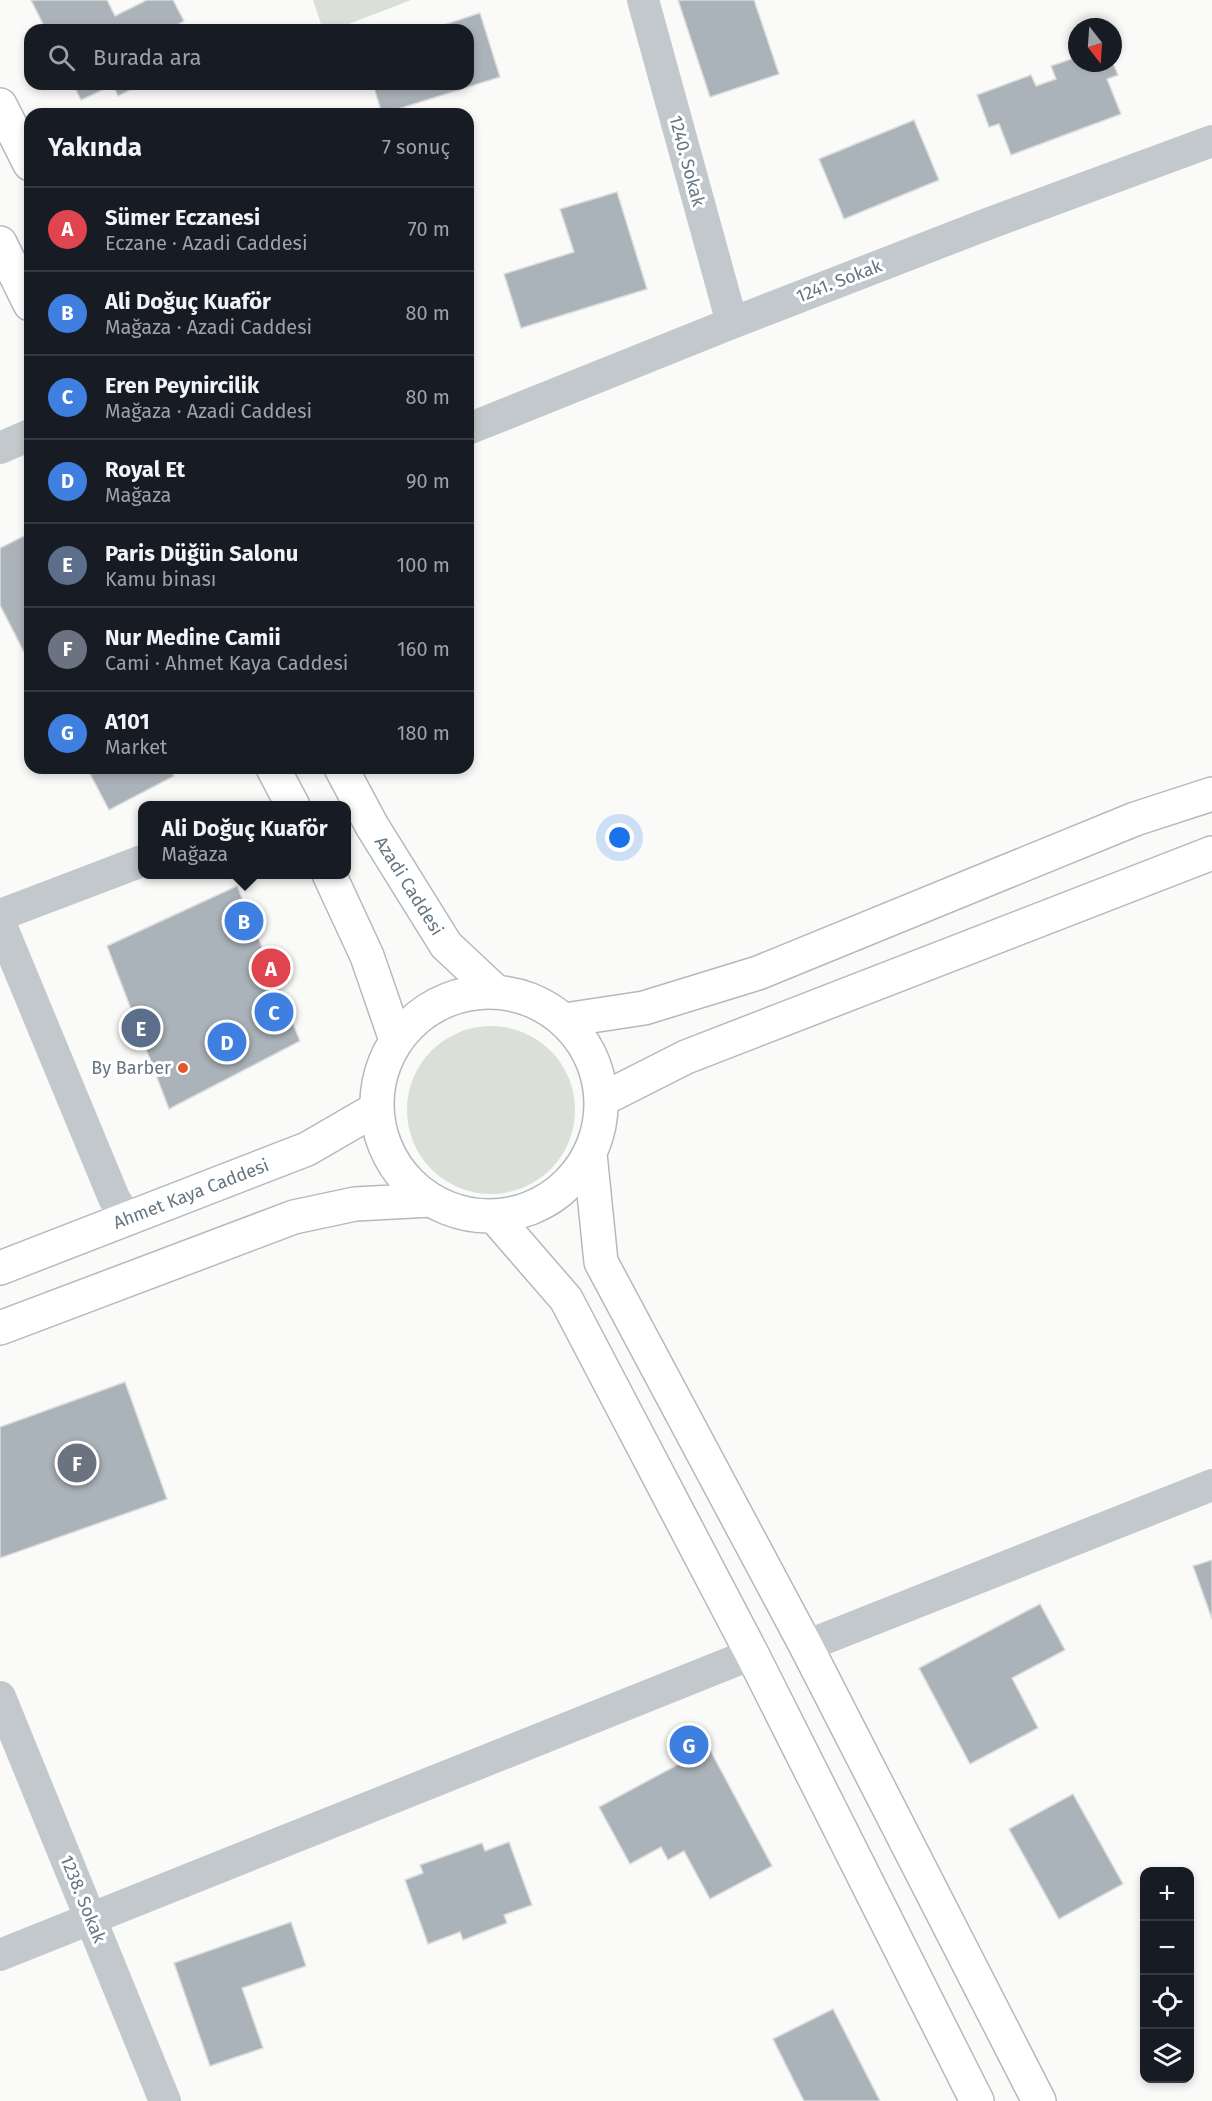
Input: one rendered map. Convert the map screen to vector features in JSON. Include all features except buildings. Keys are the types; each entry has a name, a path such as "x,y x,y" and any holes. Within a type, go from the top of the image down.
{"main road":[{"path":"0,105 24,152"},
{"path":"0,243 24,292"},
{"path":"276,774 289,801"},
{"name":"Azadi Caddesi","path":"344,774 372,826 446,945 495,991"},
{"path":"565,1020 644,1008 758,973 1136,819 1212,794"},
{"path":"601,1100 686,1057 1212,853"},
{"path":"331,879 367,956 396,1040"},
{"path":"495,991 532,1000 565,1020 584,1043 597,1070 601,1100 599,1127 590,1154 573,1178 550,1197 523,1210 494,1216 461,1212 430,1200 403,1176 384,1145 376,1110 380,1073 396,1040 422,1013 440,1004 457,996 495,991"},
{"name":"Ahmet Kaya Caddesi","path":"0,1268 307,1149 376,1110"},
{"path":"590,1154 601,1262 806,1646 1039,2101"},
{"path":"0,1328 294,1217 355,1204 430,1200"},
{"path":"494,1216 566,1299 752,1654 977,2101"}],"street":[{"name":"1240. Sokak","path":"643,0 732,323"},
{"name":"1241. Sokak","path":"474,427 990,223 1212,141"},
{"path":"0,448 24,438"},
{"path":"0,915 138,863"},
{"path":"0,922 114,1198 127,1219"},
{"path":"806,1646 1212,1485"},
{"path":"0,1955 752,1654"},
{"name":"1238. Sokak","path":"0,1697 165,2101"}],"shaded area":[{"path":"313,0 411,0 349,24 321,24"},
{"path":"491,1026 523,1033 538,1040 550,1051 561,1063 568,1078 575,1110 568,1142 561,1157 550,1169 538,1180 523,1187 491,1194 459,1187 444,1180 432,1169 421,1157 414,1142 407,1110 414,1078 421,1063 432,1051 444,1040 459,1033"}],"place":[{"name":"Ali Doğuç Kuaför","path":"244,921"},
{"name":"Sümer Eczanesi","path":"271,968"},
{"name":"Eren Peynircilik","path":"274,1012"},
{"name":"Paris Düğün Salonu","path":"141,1028"},
{"name":"Royal Et","path":"227,1042"},
{"name":"By Barber","path":"183,1068"},
{"name":"Nur Medine Camii","path":"77,1463"},
{"name":"A101","path":"689,1745"}]}
